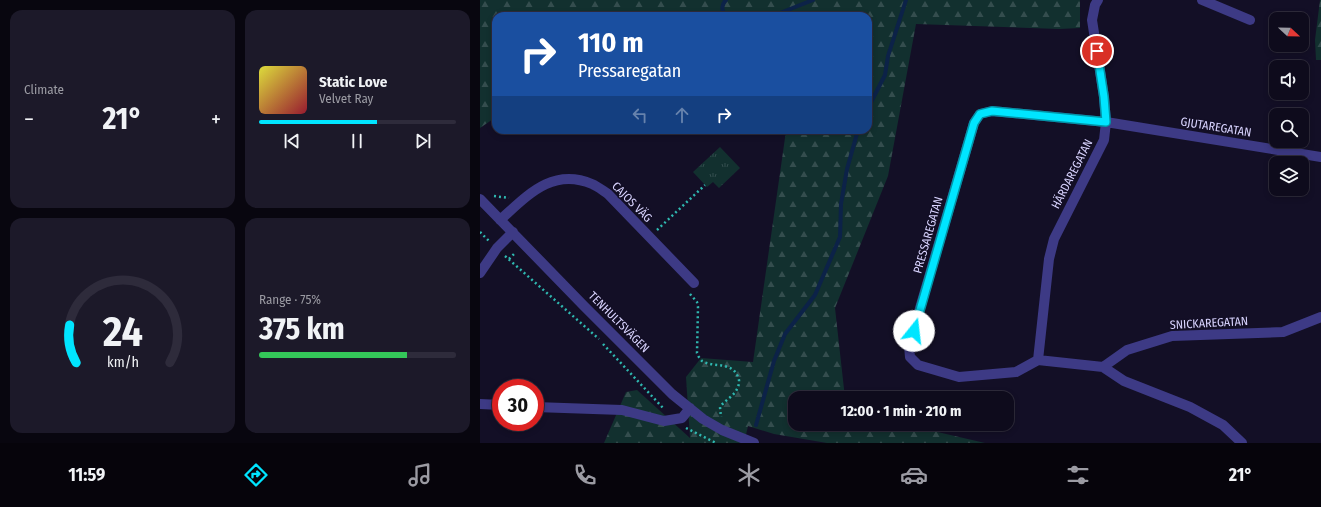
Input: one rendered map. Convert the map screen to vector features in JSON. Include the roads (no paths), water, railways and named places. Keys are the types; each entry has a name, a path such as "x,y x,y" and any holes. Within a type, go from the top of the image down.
{"street":[{"name":"HÄRDAREGATAN","path":"1038,360 1049,259 1054,239 1104,140 1106,122 1104,97 1092,20 1095,5 1098,0"},
{"path":"1202,0 1250,20"},
{"name":"PRESSAREGATAN","path":"1038,360 1016,372 959,377 918,365 910,357 909,346 974,123 980,114 992,111 1106,122"},
{"name":"GJUTAREGATAN","path":"1106,122 1321,157"},
{"name":"CAJOS VÄG","path":"500,220 534,191 550,182 565,179 580,179 593,184 608,194 694,283"},
{"name":"TENHULTSVÄGEN","path":"480,199 672,394 703,419 716,427 754,443"},
{"path":"480,273 497,248 513,232"},
{"name":"SNICKAREGATAN","path":"1103,367 1127,350 1172,336 1283,332 1321,318"},
{"path":"1038,360 1103,367 1124,381 1190,406 1224,425 1242,443"},
{"path":"480,404 492,405"},
{"path":"544,407 622,410 664,421 682,418 690,408"}],"waterway":[{"path":"723,12 723,4 726,0"},
{"path":"783,12 813,0"},
{"path":"872,100 885,75 888,56 906,0"},
{"path":"756,425 774,361 785,334 815,295 840,237 841,204 847,169 857,134"}]}
